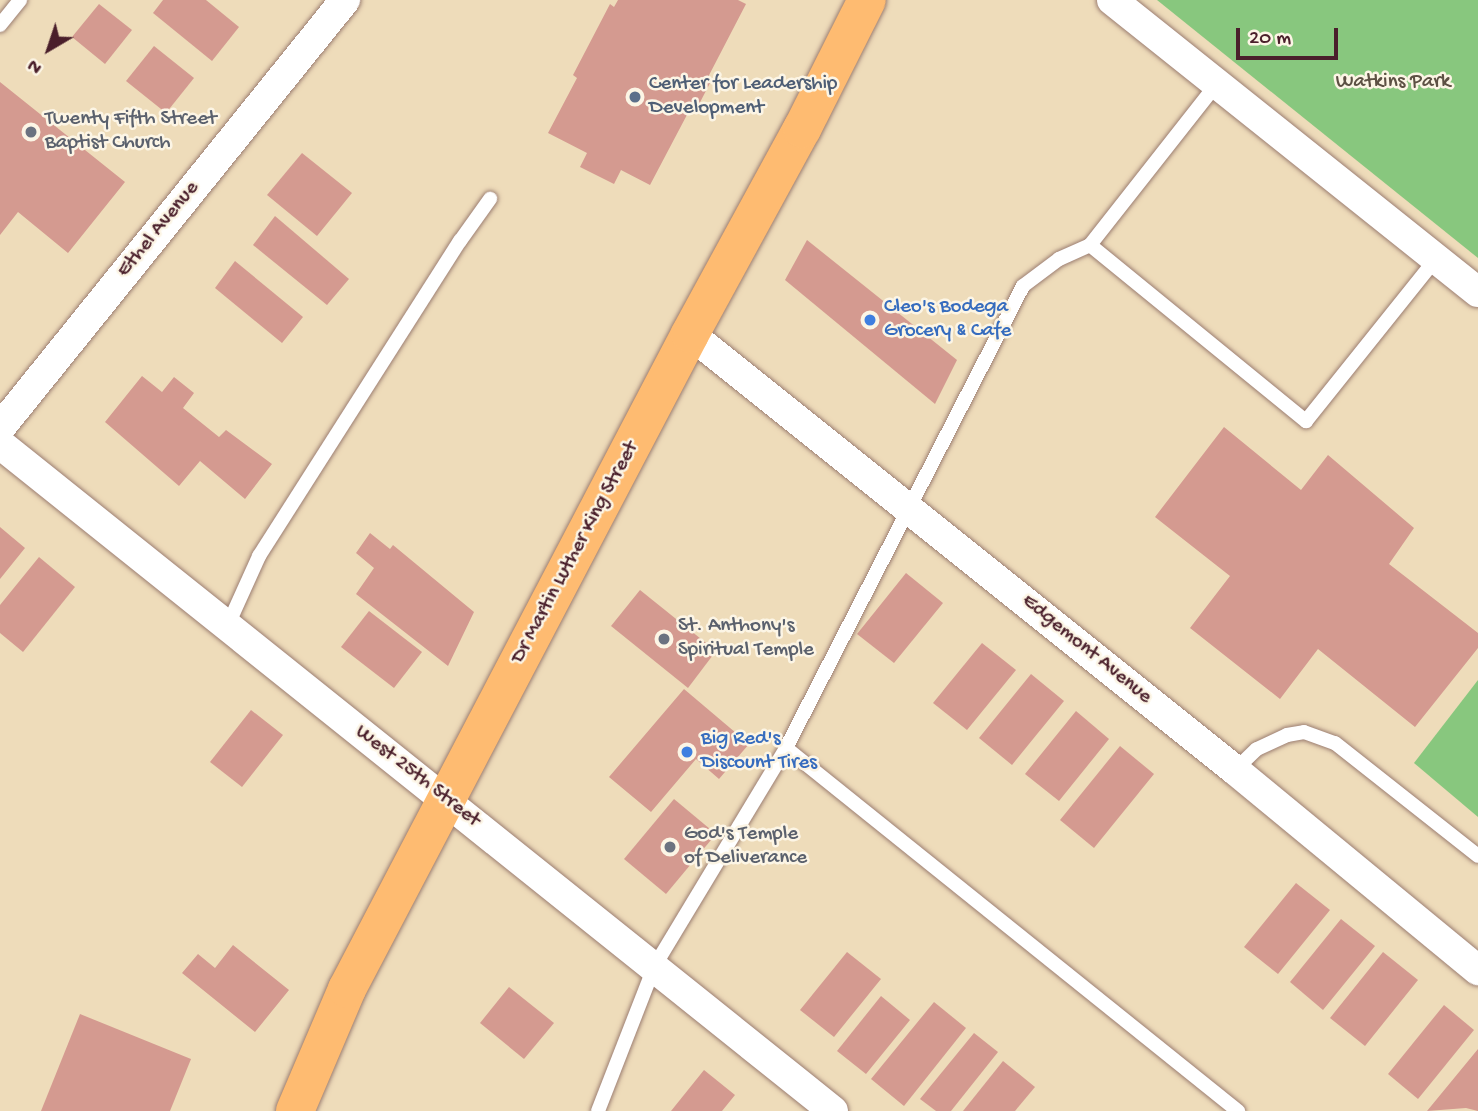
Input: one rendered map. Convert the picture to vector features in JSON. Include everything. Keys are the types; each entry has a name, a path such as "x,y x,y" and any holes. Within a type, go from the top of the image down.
{"main road":[{"name":"Dr Martin Luther King Street","path":"295,1111 346,989 690,334 802,129 867,0"}],"street":[{"name":"Ethel Avenue","path":"0,428 345,0"},
{"path":"1123,9 1478,292"},
{"name":"Edgemont Avenue","path":"690,334 1235,770 1478,970"},
{"name":"West 25th Street","path":"0,444 833,1111"}],"lane":[{"path":"0,25 20,0"},
{"path":"598,1111 654,967 786,748 1023,286 1059,259 1090,245 1216,85"},
{"path":"227,627 259,556 489,199"},
{"path":"1090,245 1307,421 1436,259"},
{"path":"1235,770 1257,749 1287,735 1304,732 1325,739 1335,743 1478,856"},
{"path":"786,748 1238,1111"}],"green space":[{"name":"Watkins Park","path":"1157,0 1478,0 1478,258"},
{"path":"1478,680 1478,817 1414,763"}],"building":[{"path":"163,0 206,0 239,27 212,61 153,13"},
{"name":"Center for Leadership Development","path":"618,0 738,0 746,4 706,81 710,83 694,114 689,111 650,185 621,170 614,184 580,167 587,153 548,133 577,78 573,75 610,4 614,7"},
{"path":"99,4 132,30 105,64 72,37"},
{"path":"154,46 194,78 166,113 126,81"},
{"name":"Twenty Fifth Street Baptist Church","path":"0,82 125,182 68,253 18,212 0,235"},
{"path":"302,153 352,193 317,236 267,195"},
{"path":"275,216 349,279 327,305 253,245"},
{"name":"Cleo's Bodega Grocery & Cafe","path":"807,240 957,360 935,404 785,280"},
{"path":"235,261 303,317 282,343 215,288"},
{"path":"142,376 162,392 174,377 194,393 183,408 219,437 226,430 272,464 245,499 200,461 179,486 105,422"},
{"path":"1224,427 1301,490 1328,455 1414,528 1389,564 1478,633 1478,648 1415,727 1318,649 1280,699 1190,628 1230,576 1155,517"},
{"path":"0,527 25,548 0,579"},
{"path":"370,533 390,549 393,545 474,612 448,666 356,594 374,568 356,553"},
{"path":"39,557 75,587 23,652 0,633 0,605"},
{"path":"906,573 943,603 894,663 857,634"},
{"name":"St. Anthony's Spiritual Temple","path":"640,590 716,651 688,688 611,626"},
{"path":"369,611 422,652 394,688 341,647"},
{"path":"982,643 1016,670 967,730 933,703"},
{"path":"1031,674 1064,701 1012,765 979,738"},
{"name":"Big Red's Discount Tires","path":"684,689 749,744 719,779 696,759 651,812 609,777"},
{"path":"251,710 283,735 242,787 210,762"},
{"path":"1076,711 1109,739 1059,801 1025,774"},
{"path":"1120,746 1154,774 1094,848 1060,820"},
{"name":"God's Temple of Deliverance","path":"674,799 716,834 666,894 624,859"},
{"path":"1296,883 1330,910 1278,974 1244,947"},
{"path":"1341,919 1375,946 1323,1010 1290,982"},
{"path":"233,945 289,990 255,1032 182,973 198,954 215,968"},
{"path":"847,952 881,979 834,1037 800,1010"},
{"path":"1383,952 1418,980 1365,1046 1330,1018"},
{"path":"509,987 554,1023 524,1059 480,1023"},
{"path":"881,996 910,1020 866,1074 837,1051"},
{"path":"934,1002 966,1028 904,1106 871,1079"},
{"path":"1444,1005 1474,1030 1418,1099 1388,1074"},
{"path":"80,1014 191,1059 170,1111 41,1111"},
{"path":"974,1033 998,1052 951,1111 936,1111 920,1099"},
{"path":"1478,1049 1478,1111 1466,1108 1427,1111"},
{"path":"1003,1061 1035,1087 1015,1111 963,1111"},
{"path":"704,1070 735,1095 722,1111 671,1111"}],"place":[{"name":"Center for Leadership Development","path":"635,97"},
{"name":"Twenty Fifth Street Baptist Church","path":"31,132"},
{"name":"Cleo's Bodega Grocery & Cafe","path":"870,320"},
{"name":"St. Anthony's Spiritual Temple","path":"664,639"},
{"name":"Big Red's Discount Tires","path":"687,752"},
{"name":"God's Temple of Deliverance","path":"670,847"}]}
